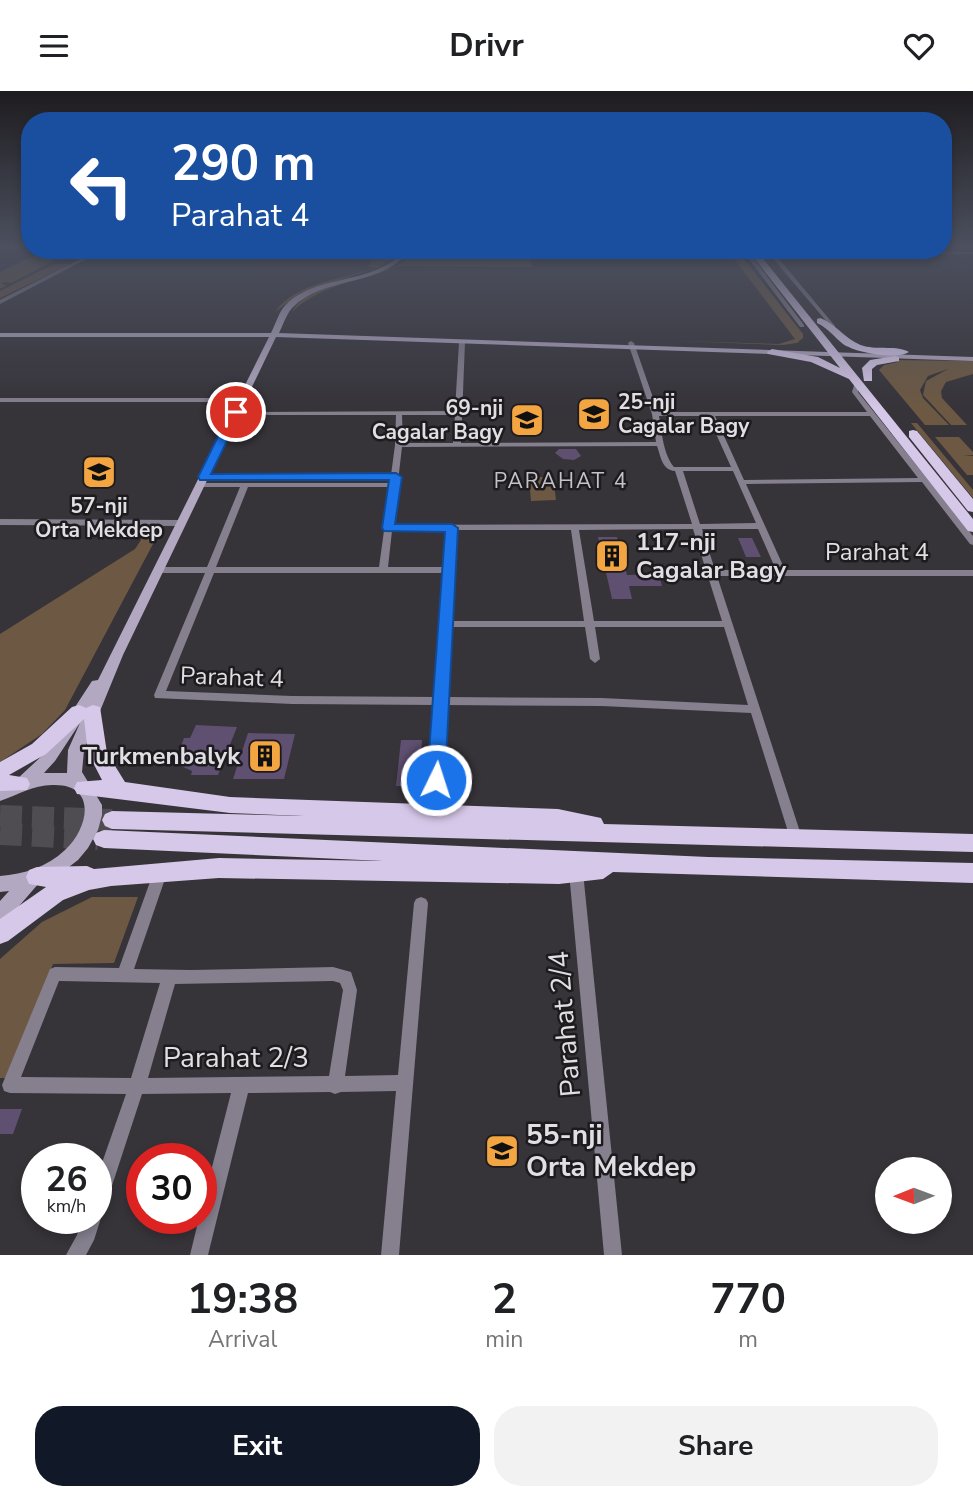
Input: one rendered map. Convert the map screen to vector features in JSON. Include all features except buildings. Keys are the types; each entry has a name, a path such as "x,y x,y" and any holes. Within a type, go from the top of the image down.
{"main road":[{"path":"226,333 267,325 299,300"},
{"path":"796,300 840,353 973,528"},
{"path":"771,350 808,341 812,318 800,300"},
{"path":"286,310 290,316 290,325 332,335 462,342 631,345"},
{"path":"0,794 50,757 86,712 159,570 286,310"},
{"path":"790,310 833,327 854,345 906,355"},
{"path":"226,333 257,341 261,348 257,357 261,363"},
{"path":"0,334 275,333 973,357"},
{"path":"261,363 286,342 332,335"},
{"path":"771,350 818,361 860,381 973,508"},
{"path":"860,381 874,362 906,355"},
{"path":"0,771 39,749 86,712"},
{"path":"0,914 35,877 59,864 77,849 89,831 94,814 93,799 74,772 76,750 86,712"},
{"path":"86,712 98,757 119,789"},
{"path":"14,784 63,779 83,787 119,789 230,804 558,818 649,834"},
{"path":"973,843 649,834 108,829 650,864 973,873"},
{"path":"0,884 35,877 111,876 219,867 559,874 650,864"},
{"path":"0,933 55,893 87,880 111,876"}],"street":[{"path":"783,300 790,310"},
{"path":"457,445 462,342"},
{"path":"631,345 655,414 667,465 678,468 735,469"},
{"path":"860,381 855,392 973,542"},
{"path":"0,400 241,400"},
{"path":"0,409 9,400"},
{"path":"256,413 458,413"},
{"path":"383,570 399,445 399,413"},
{"path":"655,414 872,414"},
{"path":"711,414 782,573"},
{"path":"399,445 660,444"},
{"path":"678,468 796,838"},
{"path":"741,482 924,480"},
{"path":"202,481 395,481"},
{"path":"202,481 245,485 395,481"},
{"path":"210,570 245,485"},
{"path":"0,521 182,523"},
{"path":"388,528 761,526"},
{"path":"575,527 595,659"},
{"path":"436,780 452,528"},
{"path":"159,570 450,570"},
{"name":"Parahat 4","path":"210,570 159,695 292,700 440,699 755,709"},
{"name":"Parahat 4","path":"712,573 973,573"},
{"path":"446,624 727,624"},
{"name":"Parahat 2/4","path":"576,872 613,1255"},
{"path":"124,975 158,879"},
{"path":"390,1255 421,903"},
{"name":"Parahat 2/3","path":"335,1086 350,990 346,977 333,974 170,977 55,974 10,1085 241,1087 335,1086 405,1083"},
{"name":"Parahat 2/3","path":"112,1160 170,977"},
{"path":"199,1255 241,1087"},
{"path":"75,1255 87,1234"}],"shaded area":[{"path":"307,300 292,312 299,303"},
{"path":"766,300 777,300 803,334 803,338 797,343 783,345 677,341 779,344 795,339"},
{"path":"894,360 973,361 973,374 946,382 941,391 942,398 967,425 951,425 923,395 926,381 948,369 928,376 920,390 923,398 949,425 925,425 879,370 884,365 898,362"},
{"path":"911,423 917,423 973,490 973,498"},
{"path":"935,437 959,437 973,452 973,455 963,455 973,456 973,475 967,475"},
{"path":"529,477 553,477 556,500 531,501"},
{"path":"162,527 65,710 42,734 0,762 0,634 135,549 141,540 139,528"},
{"path":"92,897 138,897 114,963 53,964 6,1078 0,1078 0,959 42,922"}],"tunnel":[{"path":"0,816 112,820"},
{"path":"0,834 98,839"}],"place":[{"name":"25-nji Cagalar Bagy","path":"594,414"},
{"name":"69-nji Cagalar Bagy","path":"527,420"},
{"name":"57-nji Orta Mekdep","path":"99,472"},
{"name":"117-nji Cagalar Bagy","path":"612,556"},
{"name":"Turkmenbalyk","path":"265,756"},
{"name":"55-nji Orta Mekdep","path":"502,1151"}],"district":[{"name":"PARAHAT 4","path":"561,481"}],"route":[{"path":"236,412 204,477 396,477 388,528 452,528 436,780"}]}
